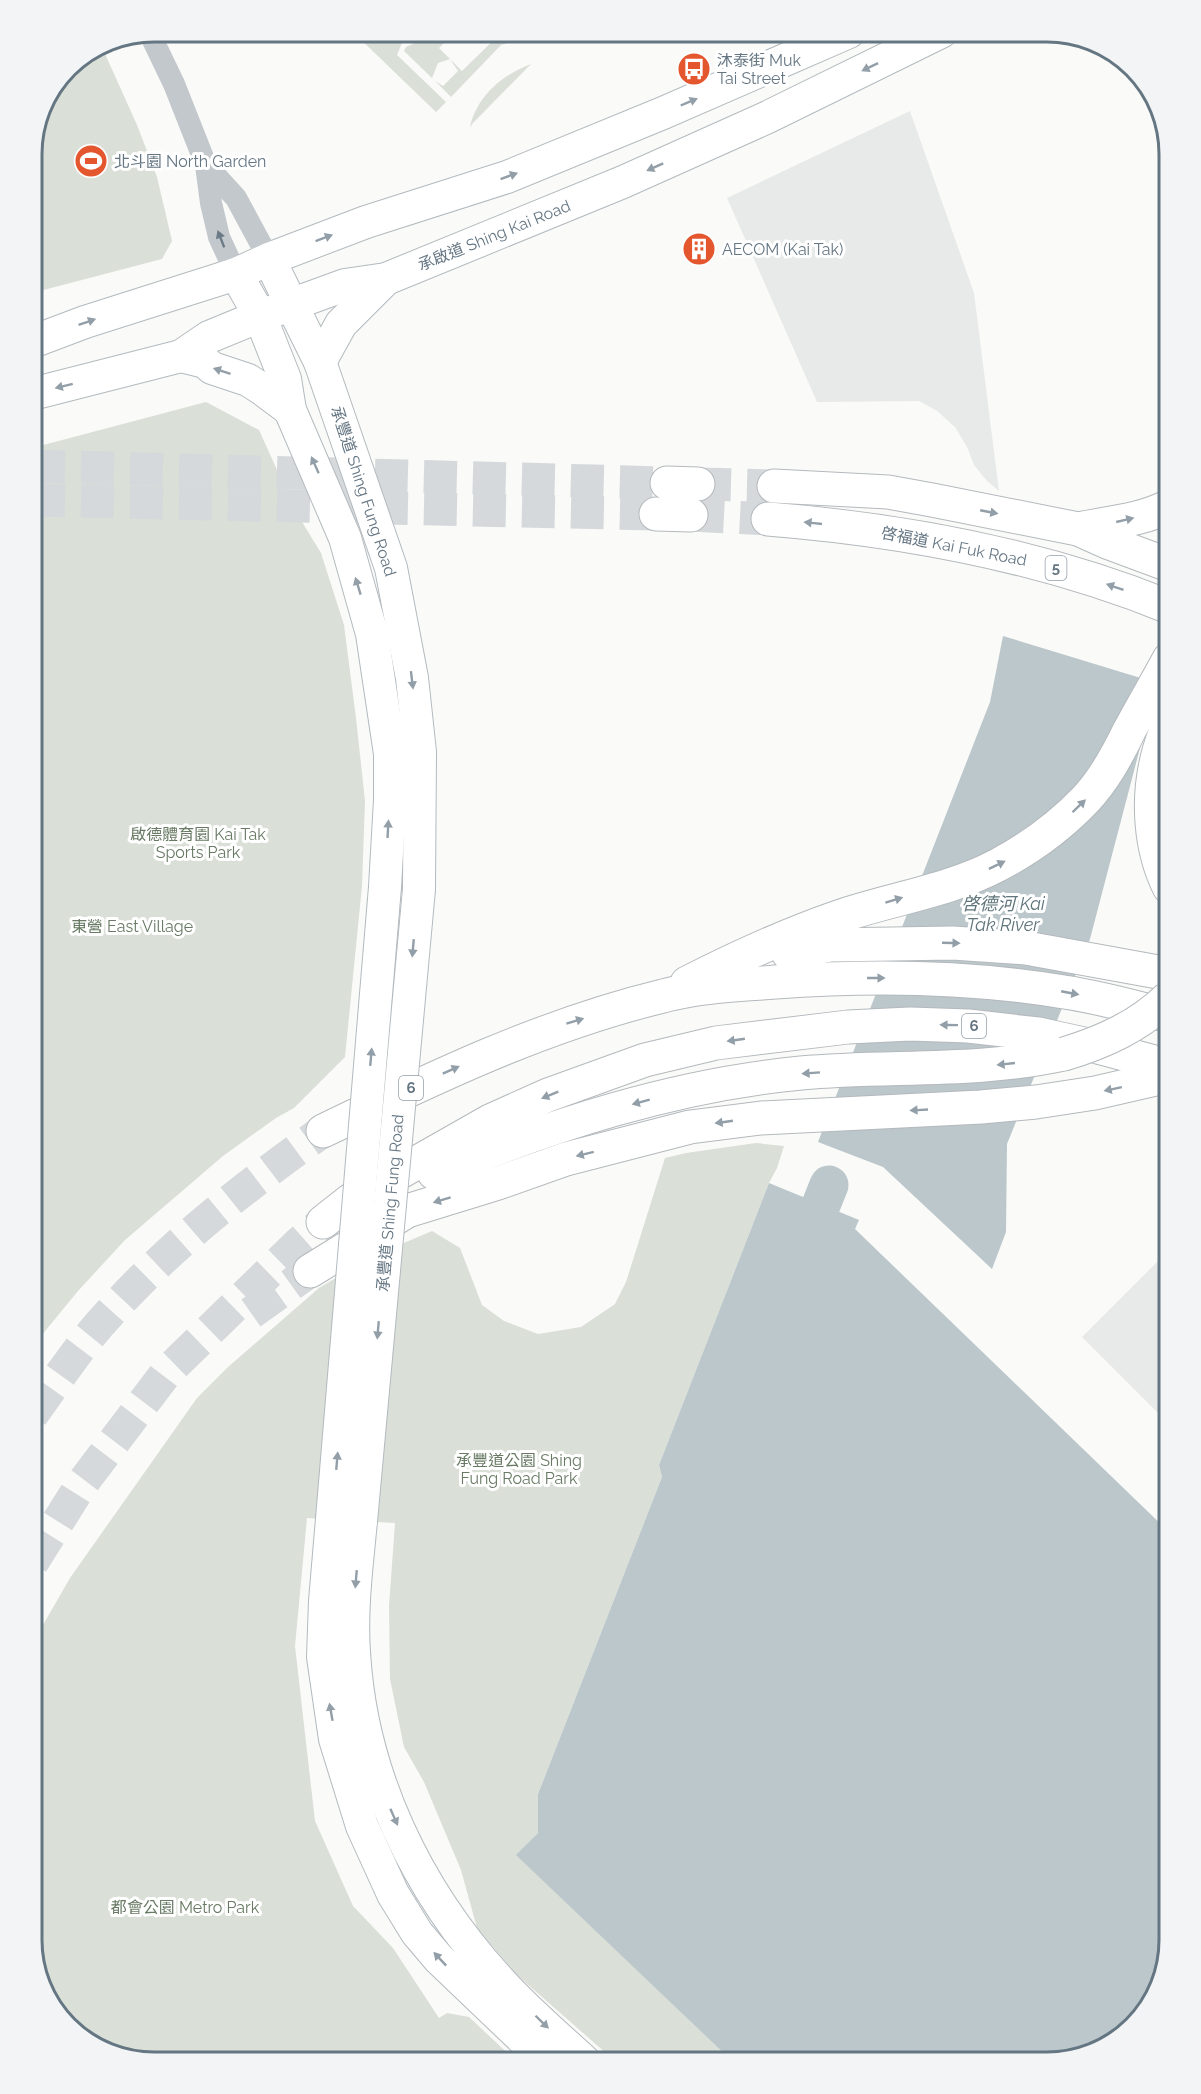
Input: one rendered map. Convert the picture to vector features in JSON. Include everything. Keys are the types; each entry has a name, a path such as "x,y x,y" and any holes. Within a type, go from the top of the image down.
{"highway":[{"path":"774,486 888,492 1078,530 1159,561"},
{"path":"656,514 685,494"},
{"path":"1078,530 1159,511"},
{"name":"啓福道 Kai Fuk Road","path":"768,519 857,528 939,540 1046,565 1159,603"},
{"path":"664,995 725,964 782,939 833,931 997,866 1034,843 1061,823 1086,799 1107,773 1159,679"},
{"path":"1159,752 1152,793 1152,834 1159,861"},
{"path":"833,931 1026,948 1159,972"},
{"name":"6","path":"323,1131 445,1072 501,1048 565,1024 664,995 726,986 817,979 926,978 998,983 1159,1008"},
{"name":"6","path":"1159,1008 1120,1034 1089,1047 1088,1047 1034,1061 959,1068 801,1073 698,1089 569,1122 493,1149 351,1207 323,1222 351,1200 490,1121 548,1095 645,1060 716,1043 794,1032 890,1025 968,1026 1038,1034 1088,1047 1159,1066"},
{"path":"310,1271 407,1210 498,1183 566,1159 683,1129 761,1118 1036,1102 1095,1093 1159,1069"}],"main road":[{"path":"42,338 85,322 236,274 366,222 507,177 663,113 826,42"},
{"name":"承啟道 Shing Kai Road","path":"42,391 181,356 209,337 260,316 345,285 386,279 633,177 768,117 921,42"},
{"name":"承豐道 Shing Fung Road","path":"269,259 320,362 391,568 412,678 420,752 418,889 346,1520 325,1601 323,1657 335,1739 362,1826 393,1894 417,1933 439,1959 537,2052"},
{"name":"承豐道 Shing Fung Road","path":"236,274 260,316 285,379 290,410 345,538 372,634 390,754 390,800 346,1520 354,1600 355,1660 359,1701 373,1762 390,1809 420,1874 445,1913 500,1981 575,2052"},
{"path":"320,362 333,335 345,319 386,279"},
{"path":"181,356 205,362 212,368 248,380 290,410"}],"street":[{"path":"154,42 174,84 206,165 211,203 219,237 236,274"},
{"path":"206,165 236,198 269,259"}],"shaded area":[{"path":"910,111 974,293 999,491 974,465 955,427 937,411 919,401 817,402 727,198"},
{"path":"1159,1260 1159,1414 1082,1337"}],"green space":[{"path":"363,42 405,42 397,55 446,102 436,112"},
{"path":"417,42 445,42 439,48 450,59 438,63 432,78 404,51 406,47"},
{"path":"492,42 511,42 501,45 451,97 435,81 443,86 458,71 450,59 462,71"},
{"name":"北斗園 North Garden","path":"105,54 137,125 157,177 172,241 162,259 42,290 42,146 46,125 54,104 65,86 80,70"},
{"path":"531,64 470,127 478,106 492,88 510,74"},
{"name":"啟德體育園 Kai Tak Sports Park","path":"206,402 259,430 296,512 321,553 344,625 365,801 362,886 345,1057 294,1108 223,1156 125,1240 42,1335 42,445"},
{"path":"756,1143 784,1146 659,1465 662,1477 538,1794 538,1833 517,1855 723,2052 605,2052 517,1975 477,1928 461,1870 424,1782 404,1747 390,1679 389,1606 395,1523 307,1518 295,1646 315,1821 353,1906 393,1948 439,2018 447,2013 469,2017 506,2052 146,2052 118,2046 92,2033 70,2014 54,1990 44,1962 42,1940 42,1627 70,1578 197,1398 228,1367 319,1288 371,1257 432,1231 460,1248 482,1305 504,1321 538,1334 581,1327 615,1304 626,1282 665,1158"}],"water":[{"name":"啓德河 Kai Tak River","path":"1003,636 1157,683 1090,939 1007,1144 1006,1232 992,1269 883,1167 818,1142 990,702"},
{"path":"769,1183 859,1220 855,1229 1159,1522 1158,1955 1144,1996 1121,2024 1097,2040 1083,2046 1055,2052 723,2052 516,1855 538,1833 538,1794 662,1477 659,1465"}],"waterway":[{"name":"啓德河 Kai Tak River","path":"821,1205 829,1185"}],"tunnel":[{"path":"42,466 667,483"},
{"path":"698,484 774,486"},
{"path":"42,500 656,514"},
{"path":"691,515 768,519"},
{"path":"42,1401 97,1328 156,1265 237,1195 323,1131"},
{"path":"42,1547 81,1485 166,1373 323,1222"},
{"path":"251,1313 310,1271"}],"place":[{"name":"沐泰街 Muk Tai Street","path":"694,69"},
{"name":"北斗園 North Garden","path":"91,161"},
{"name":"AECOM (Kai Tak)","path":"699,249"}],"park label":[{"name":"東營 East Village","path":"132,926"},
{"name":"承豐道公園 Shing Fung Road Park","path":"519,1469"},
{"name":"都會公園 Metro Park","path":"185,1907"}]}
